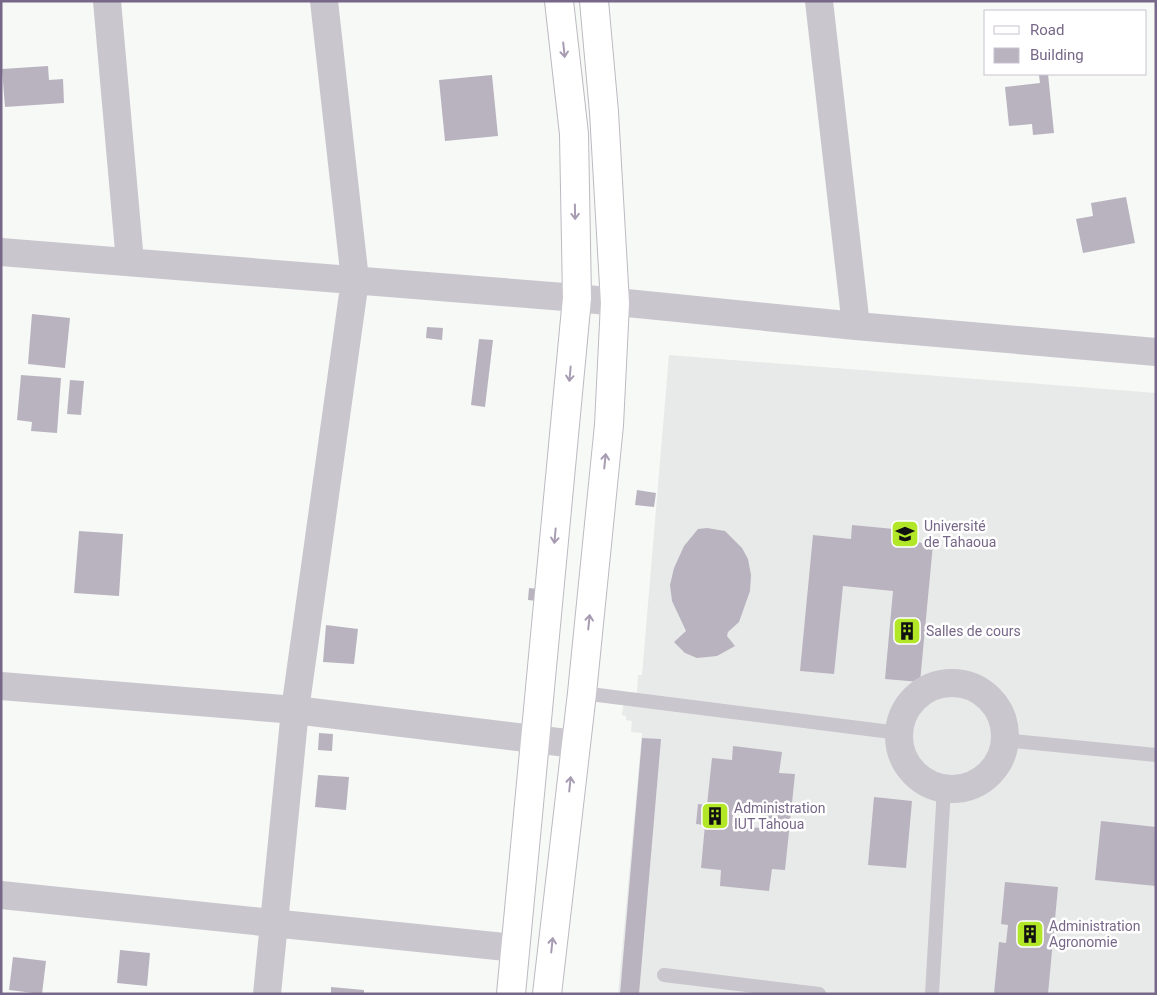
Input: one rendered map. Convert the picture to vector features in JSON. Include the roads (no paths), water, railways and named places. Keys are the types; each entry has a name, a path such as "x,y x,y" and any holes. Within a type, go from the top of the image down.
{"main road":[{"path":"510,994 577,298 574,134 559,1"},
{"path":"547,994 582,693 609,425 615,303 604,112 594,1"}],"street":[{"path":"107,1 130,262"},
{"path":"267,994 295,710 355,280 324,1"},
{"path":"819,1 856,326"},
{"path":"1,252 577,298 856,326 1156,352"},
{"path":"960,683 976,689 990,699 1000,714 1005,731 1004,740 997,764 986,778 970,786 953,789 936,787 920,779 908,766 901,751 899,733 903,716 912,701 926,690 942,684 960,683"},
{"path":"1,686 295,710 575,744"},
{"path":"1,895 515,948"}],"lane":[{"path":"582,693 899,733"},
{"path":"1004,740 1156,755"},
{"path":"932,994 944,788"},
{"path":"664,975 819,994"}],"place":[{"name":"Université de Tahaoua","path":"905,534"},
{"name":"Salles de cours","path":"907,631"},
{"name":"Administration IUT Tahoua","path":"715,816"},
{"name":"Administration Agronomie","path":"1030,934"}]}
